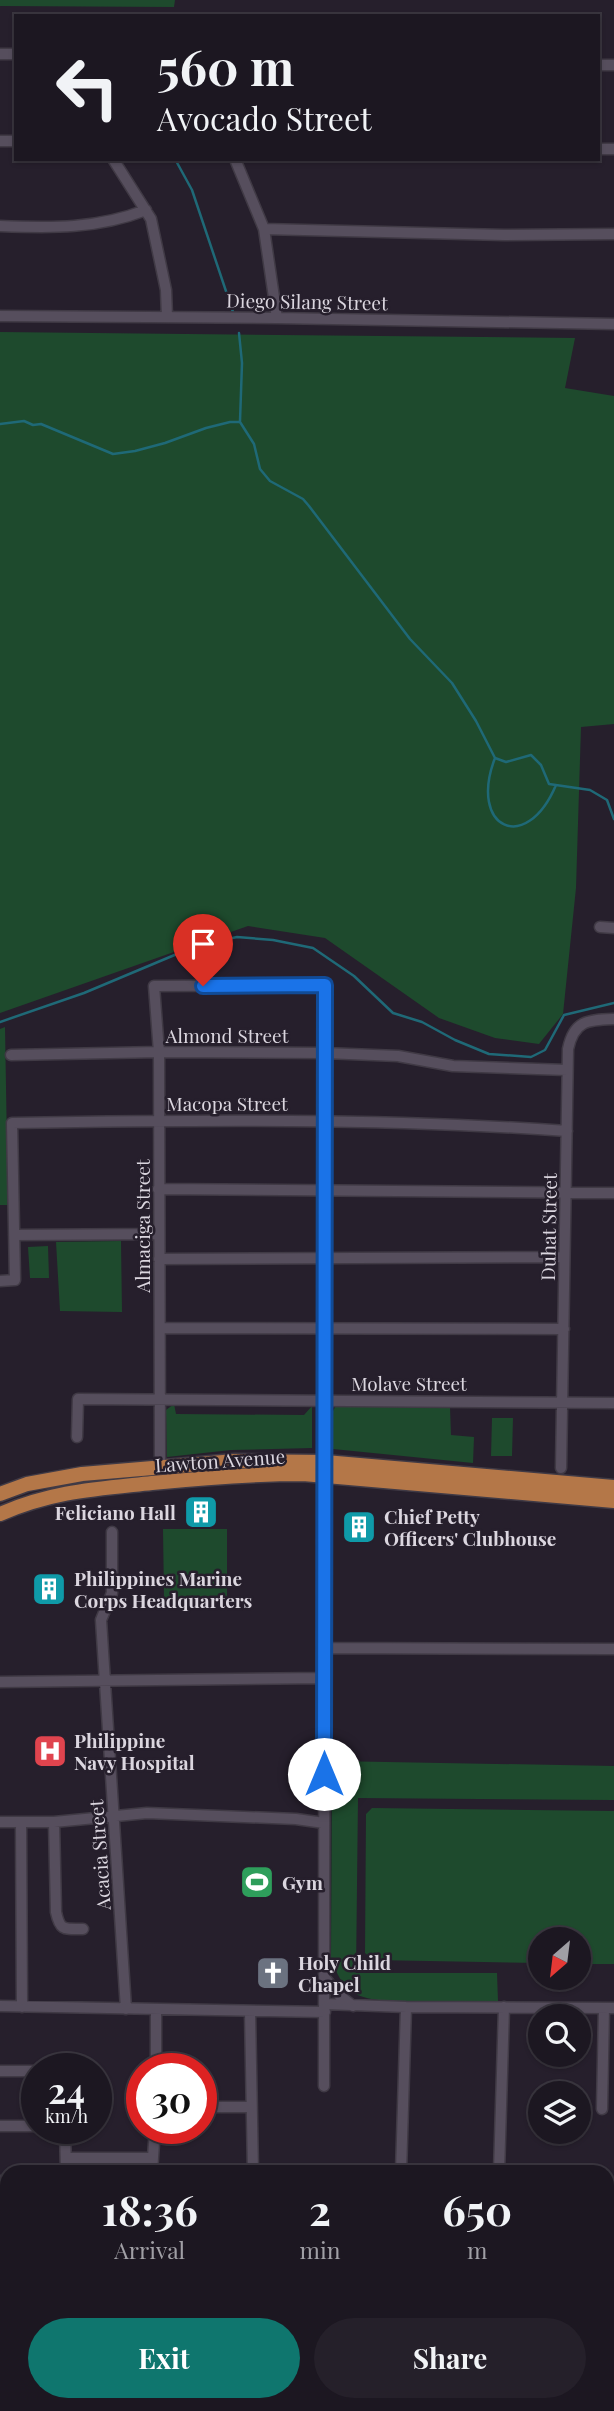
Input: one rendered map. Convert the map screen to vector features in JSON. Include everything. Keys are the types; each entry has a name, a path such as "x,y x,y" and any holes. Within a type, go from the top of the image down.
{"main road":[{"name":"Lawton Avenue","path":"0,1494 26,1484 52,1479 235,1461 614,1501"},
{"name":"Lawton Avenue","path":"0,1514 55,1494 236,1475 303,1474 325,1469 614,1488"}],"street":[{"path":"114,161 151,219 166,290 167,317"},
{"path":"236,161 264,229 278,318"},
{"path":"0,226 48,228 97,225 146,211"},
{"path":"264,229 614,234"},
{"name":"Diego Silang Street","path":"0,316 614,324"},
{"path":"600,927 614,928"},
{"name":"Almaciga Street","path":"160,1467 159,1052 154,986 325,985 325,1053"},
{"name":"Duhat Street","path":"561,1468 567,1070 570,1039 577,1027 587,1021 614,1019"},
{"path":"324,2086 325,1053"},
{"name":"Almond Street","path":"11,1055 325,1053 398,1056 453,1066 567,1070"},
{"name":"Macopa Street","path":"14,1235 12,1123 325,1121 460,1124 567,1131"},
{"path":"159,1189 614,1193"},
{"path":"0,1281 15,1280 14,1235 159,1234"},
{"path":"159,1259 564,1257"},
{"path":"160,1328 564,1329"},
{"name":"Molave Street","path":"77,1437 78,1399 614,1403"},
{"name":"Acacia Street","path":"112,1532 112,1593 101,1620 127,2008"},
{"path":"324,1648 614,1649"},
{"path":"0,1682 324,1678"},
{"path":"0,1822 54,1822 147,1813 324,1822"},
{"path":"21,1822 22,2007"},
{"path":"54,1822 55,1912 61,1927 83,1929"},
{"path":"324,1977 339,1995 353,2006"},
{"path":"0,2007 250,2012 353,2006 609,2008 602,2109"},
{"path":"401,2165 406,2007"},
{"path":"499,2165 504,2007"},
{"path":"156,2010 156,2053"},
{"path":"250,2012 253,2165"},
{"path":"0,2071 21,2071"},
{"path":"217,2107 251,2107"},
{"path":"0,2126 21,2126"},
{"path":"65,2144 66,2165"},
{"path":"152,2165 153,2144"},
{"path":"65,2158 152,2158"}],"green space":[{"path":"0,0 175,0 174,7 0,6"},
{"path":"0,332 575,338 565,388 614,396 614,724 581,727 576,888 563,1014 539,1044 495,1038 439,1018 325,938 248,926 0,1013"},
{"path":"5,1027 8,1205 0,1205 0,1029"},
{"path":"121,1241 122,1312 60,1311 56,1242"},
{"path":"48,1246 49,1278 30,1278 28,1247"},
{"path":"174,1404 176,1414 304,1415 312,1406 312,1448 231,1450 167,1457 166,1410"},
{"path":"336,1405 450,1407 451,1435 474,1437 473,1463 333,1449 333,1411"},
{"path":"492,1418 513,1418 512,1456 491,1456"},
{"path":"163,1529 227,1529 227,1598 164,1598"},
{"path":"332,1761 614,1766 614,1800 358,1798 356,1973 497,1973 498,2001 383,2001 356,1994 340,1979 331,1958"},
{"path":"372,1808 614,1811 614,1964 592,1964 592,1927 528,1927 528,1963 374,1960 365,1953 366,1814"}],"waterway":[{"path":"176,161 192,190 233,312"},
{"path":"239,333 242,363 240,421"},
{"path":"0,424 24,421 33,425 41,424 113,454 165,443 206,428 240,422 254,444 260,469 270,481 303,499 309,506 410,639 452,683 495,758 506,762 531,755 541,765 549,784 590,790 607,800 614,819"},
{"path":"495,758 489,782 489,802 495,816 504,824 516,826 530,821 544,807 556,785"},
{"path":"0,1022 84,993 196,946 237,937 273,940 313,948 354,976 393,1013 422,1022 489,1054 531,1057 545,1050 564,1015 614,1003"}],"place":[{"name":"Feliciano Hall","path":"201,1512"},
{"name":"Chief Petty Officers' Clubhouse","path":"359,1527"},
{"name":"Philippines Marine Corps Headquarters","path":"49,1589"},
{"name":"Philippine Navy Hospital","path":"50,1751"},
{"name":"Gym","path":"257,1882"},
{"name":"Holy Child Chapel","path":"273,1973"}],"route":[{"path":"203,986 325,985 324,1774"}]}
